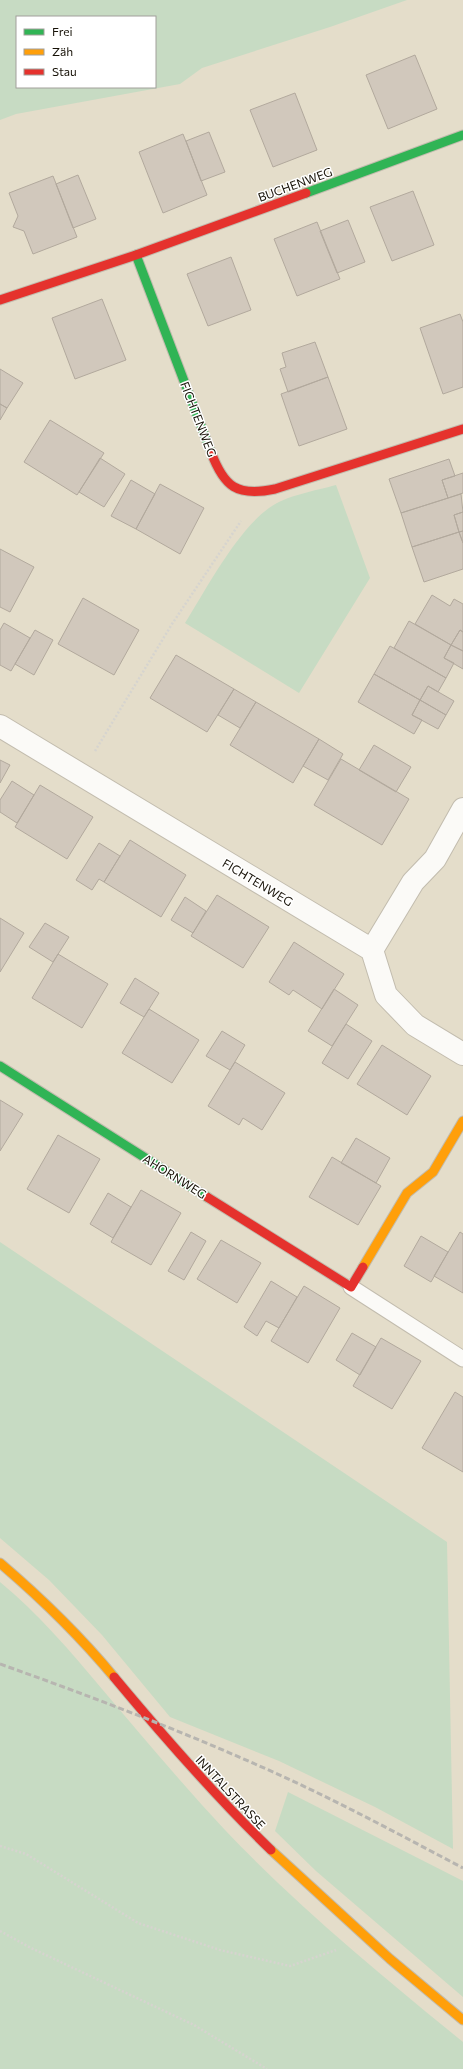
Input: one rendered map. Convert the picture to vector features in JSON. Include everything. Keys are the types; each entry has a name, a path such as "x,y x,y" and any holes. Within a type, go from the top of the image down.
{"street":[{"name":"BUCHENWEG","path":"136,255 463,135"},
{"path":"0,300 136,255"},
{"name":"FICHTENWEG","path":"136,255 218,470 237,489 252,495"},
{"path":"252,495 463,429"},
{"name":"FICHTENWEG","path":"0,726 372,950"},
{"path":"463,809 435,859 413,882 372,950 386,995 415,1025 463,1054"},
{"name":"AHORNWEG","path":"0,1066 351,1286"},
{"path":"351,1286 407,1192 433,1172 463,1121"},
{"name":"INNTALSTRASSE","path":"0,1563 29,1588 91,1648 150,1720 237,1818 305,1883 463,2020"}],"lane":[{"name":"AHORNWEG","path":"351,1286 463,1359"}],"path":[{"path":"80,775 172,624 240,522 252,495"},
{"path":"0,1846 26,1854 138,1923 220,1950 290,1966 368,1939"},
{"path":"0,1931 31,1948 194,2026 267,2069"}],"green space":[{"path":"0,0 407,0 330,27 202,68 180,84 16,114 0,120"},
{"path":"336,485 370,578 299,693 185,623 223,561 245,531 257,518 269,508 284,500"},
{"path":"0,1242 447,1542 453,1849 375,1807 279,1761 170,1717 102,1635 49,1580 0,1538"},
{"path":"0,1582 27,1606 53,1633 193,1795 225,1830 281,1886 341,1940 463,2042 463,2069 0,2069"},
{"path":"288,1792 463,1881 463,1997 316,1871 275,1831"}],"building":[{"path":"415,55 437,109 388,129 366,75"},
{"path":"295,93 317,150 273,167 250,110"},
{"path":"209,132 225,172 201,181 186,141"},
{"path":"183,134 207,195 163,213 139,152"},
{"path":"78,175 96,219 73,228 56,184"},
{"path":"53,176 77,237 33,254 24,231 13,227 18,216 9,193"},
{"path":"413,191 434,245 392,261 370,207"},
{"path":"348,220 365,262 337,273 320,231"},
{"path":"317,222 340,279 297,296 274,239"},
{"path":"231,257 251,310 208,326 187,274"},
{"path":"102,299 126,360 75,379 52,318"},
{"path":"460,314 463,322 463,387 443,394 420,328"},
{"path":"315,342 328,377 288,392 280,369 286,367 282,353"},
{"path":"0,369 23,383 7,408 0,404"},
{"path":"328,377 347,429 299,446 281,394"},
{"path":"0,404 7,408 0,420"},
{"path":"50,420 104,453 77,495 24,462"},
{"path":"100,458 125,474 104,507 79,492"},
{"path":"449,459 455,476 442,480 448,498 401,513 389,479"},
{"path":"463,473 463,493 448,498 442,480"},
{"path":"131,480 155,494 136,529 111,516"},
{"path":"160,484 204,508 180,554 136,529"},
{"path":"461,494 463,512 454,515 459,532 412,547 401,513"},
{"path":"463,512 463,531 459,532 454,515"},
{"path":"463,531 463,543 459,532"},
{"path":"459,532 463,543 463,569 424,582 412,547"},
{"path":"0,549 34,567 10,612 0,607"},
{"path":"432,595 450,606 454,599 463,604 463,632 460,630 451,645 415,624"},
{"path":"83,598 139,630 114,675 58,644"},
{"path":"409,621 451,645 444,658 454,663 446,678 394,648"},
{"path":"4,623 30,638 11,671 0,665 0,630"},
{"path":"35,630 53,640 34,675 15,664"},
{"path":"460,630 463,632 463,651 451,645"},
{"path":"451,645 463,651 463,669 444,658"},
{"path":"390,646 446,678 438,692 428,686 420,700 374,674"},
{"path":"176,655 234,689 207,732 150,698"},
{"path":"374,674 420,700 412,715 422,720 414,734 358,702"},
{"path":"428,686 454,701 446,715 420,700"},
{"path":"234,689 256,702 240,728 218,715"},
{"path":"420,700 446,715 438,729 412,715"},
{"path":"256,702 319,739 293,783 230,745"},
{"path":"319,739 343,754 328,780 303,766"},
{"path":"374,745 411,767 396,792 359,770"},
{"path":"341,759 409,799 382,845 314,805"},
{"path":"0,760 10,765 0,783"},
{"path":"12,781 34,795 17,823 0,812 0,800"},
{"path":"40,785 93,817 67,859 15,827"},
{"path":"130,840 186,875 161,917 104,882"},
{"path":"99,843 120,856 104,882 99,879 92,890 76,880"},
{"path":"217,895 269,927 243,968 191,936"},
{"path":"185,897 206,911 193,933 171,920"},
{"path":"0,918 24,933 0,972"},
{"path":"45,923 69,937 53,962 29,947"},
{"path":"294,942 344,974 322,1009 293,990 289,995 269,982"},
{"path":"58,954 108,984 82,1028 32,998"},
{"path":"135,978 159,993 144,1017 120,1003"},
{"path":"334,989 358,1005 332,1046 308,1031"},
{"path":"149,1009 199,1040 172,1083 122,1053"},
{"path":"346,1024 372,1041 348,1079 322,1063"},
{"path":"222,1031 245,1045 230,1070 206,1056"},
{"path":"382,1045 431,1076 407,1115 357,1084"},
{"path":"235,1062 285,1093 262,1130 243,1118 239,1125 208,1106"},
{"path":"0,1100 23,1114 0,1151"},
{"path":"58,1135 100,1159 69,1213 27,1189"},
{"path":"356,1138 390,1158 376,1183 341,1163"},
{"path":"332,1157 381,1186 358,1225 309,1197"},
{"path":"141,1190 181,1213 151,1265 111,1242"},
{"path":"108,1193 131,1207 113,1238 90,1224"},
{"path":"191,1232 206,1241 184,1280 168,1271"},
{"path":"460,1232 463,1234 463,1293 434,1276"},
{"path":"421,1236 448,1252 431,1282 404,1266"},
{"path":"221,1240 261,1263 237,1303 197,1279"},
{"path":"271,1281 297,1297 279,1328 266,1321 257,1336 244,1327"},
{"path":"304,1286 340,1308 308,1363 271,1341"},
{"path":"352,1333 376,1347 360,1375 336,1360"},
{"path":"381,1338 421,1361 392,1409 353,1386"},
{"path":"455,1392 463,1397 463,1472 422,1448"}],"railway":[{"path":"0,1664 144,1718 249,1761 374,1821 463,1868"}],"traffic: fast":[{"path":"306,193 463,135"},
{"path":"136,255 211,452"},
{"path":"0,1066 207,1197"}],"traffic: slow":[{"path":"363,1267 407,1193 433,1172 463,1121"},
{"path":"0,1563 60,1618 114,1677"},
{"path":"271,1850 390,1959 463,2020"}],"traffic: jam":[{"path":"0,300 136,255 306,193"},
{"path":"211,452 221,474 234,487 251,492 262,491 275,489 463,429"},
{"path":"207,1197 351,1287 363,1267"},
{"path":"114,1677 190,1766 271,1850"}]}
